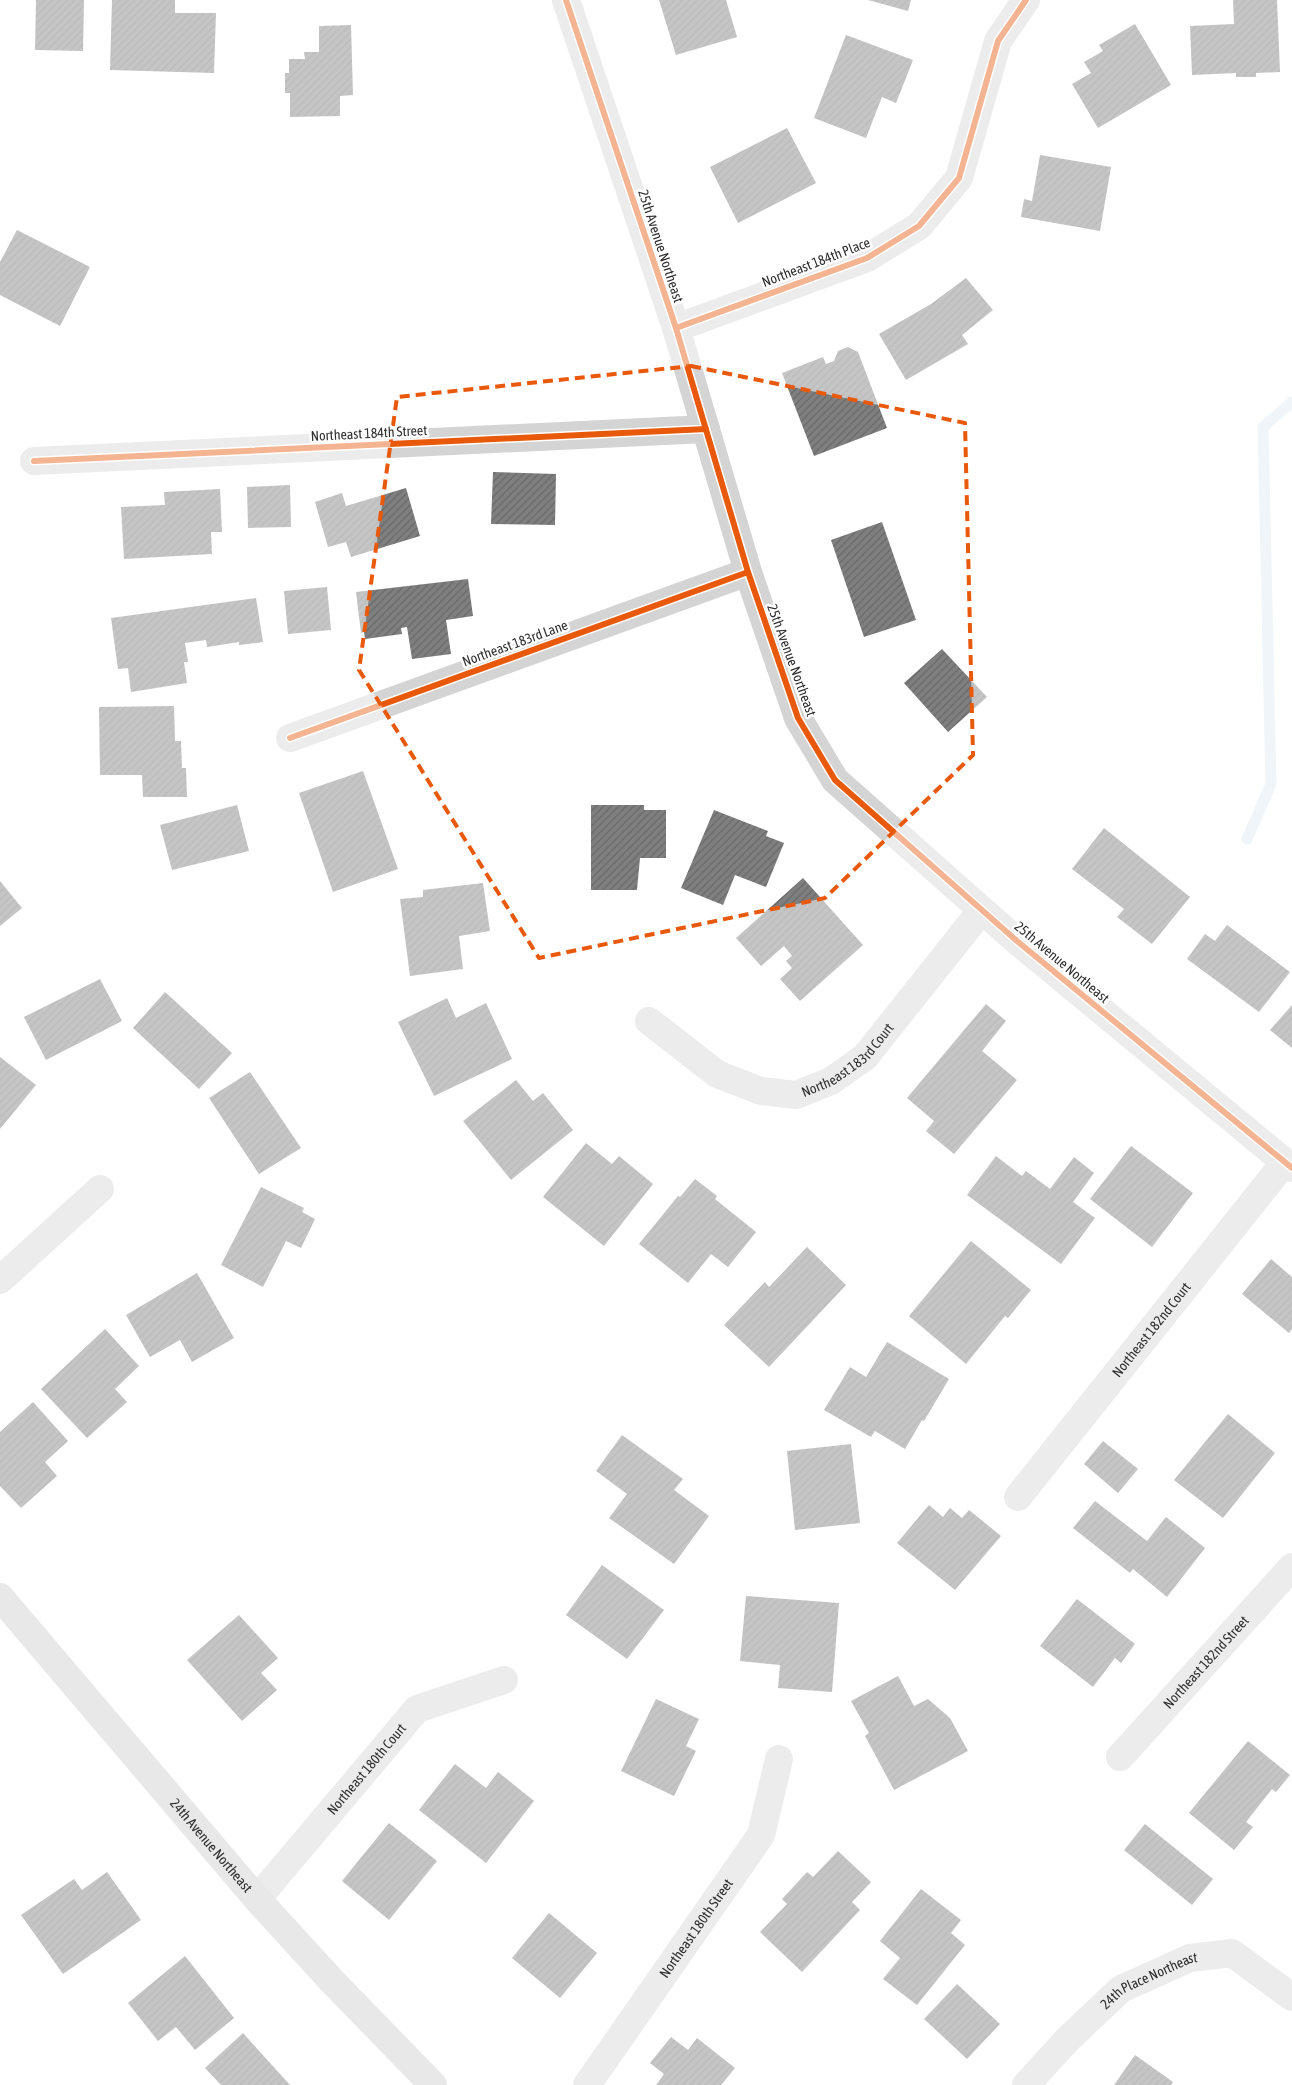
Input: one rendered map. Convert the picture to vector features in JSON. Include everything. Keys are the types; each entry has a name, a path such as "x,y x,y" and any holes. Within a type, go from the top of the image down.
{"main road":[{"name":"24th Avenue Northeast","path":"0,1597 257,1898 331,1980 433,2085"}],"street":[{"name":"25th Avenue Northeast","path":"566,0 676,328 748,572 798,718 835,780 981,912 1288,1165"},
{"name":"Northeast 184th Place","path":"676,328 866,258 919,226 959,178 998,40 1026,0"},
{"name":"Northeast 184th Street","path":"34,461 706,429"},
{"name":"Northeast 183rd Lane","path":"290,738 748,572"},
{"name":"Northeast 183rd Court","path":"649,1021 717,1074 761,1091 796,1095 830,1081 865,1058 981,912"},
{"name":"Northeast 182nd Court","path":"1018,1497 1288,1165"},
{"path":"0,1280 100,1188"},
{"name":"Northeast 182nd Street","path":"1120,1757 1292,1567"},
{"name":"Northeast 180th Court","path":"257,1898 417,1709 504,1680"},
{"name":"Northeast 180th Street","path":"587,2085 761,1835 779,1759"},
{"name":"24th Place Northeast","path":"1026,2085 1068,2039 1121,1989 1190,1958 1232,1953 1292,1998"}],"highlighted area":[{"path":"691,366 965,423 973,755 825,898 539,958 359,670 397,397"}],"building":[{"path":"36,0 84,0 83,51 35,50"},
{"path":"112,0 175,0 175,13 216,13 214,73 110,70"},
{"path":"659,0 726,0 737,37 676,55"},
{"path":"868,0 911,0 908,11"},
{"path":"1233,0 1277,0 1280,72 1256,73 1256,77 1236,77 1236,73 1192,75 1190,26 1234,24"},
{"path":"1135,24 1171,85 1098,128 1072,84 1091,73 1084,62 1103,51 1099,45"},
{"path":"351,25 353,95 340,96 340,116 290,117 290,93 285,93 285,73 289,73 289,59 305,59 304,52 319,52 319,26"},
{"path":"846,35 913,60 896,103 882,97 866,138 814,118"},
{"path":"787,128 816,183 738,223 710,167"},
{"path":"1040,155 1111,167 1100,231 1021,217 1024,199 1032,201"},
{"path":"17,230 90,267 60,326 0,295 0,262"},
{"path":"966,278 993,310 962,335 968,344 906,380 879,334 931,304"},
{"path":"848,347 858,352 887,428 814,456 782,373 823,357 826,364 834,361 838,351"},
{"path":"493,472 556,474 555,525 491,524"},
{"path":"290,485 291,527 248,528 247,487"},
{"path":"406,488 420,536 351,557 346,542 328,547 315,502 342,493 346,506"},
{"path":"220,489 222,532 211,532 212,554 124,559 121,507 165,505 164,492"},
{"path":"882,522 916,620 864,637 831,540"},
{"path":"468,579 473,616 446,620 451,654 412,659 407,627 401,628 402,634 365,639 364,632 361,633 356,592"},
{"path":"327,587 331,630 288,634 284,591"},
{"path":"256,598 263,642 239,645 239,642 207,647 206,640 185,643 188,662 184,662 187,683 131,692 128,668 118,669 111,618"},
{"path":"942,649 987,697 948,732 904,683"},
{"path":"174,706 175,741 181,741 182,768 186,768 187,797 143,797 142,775 100,775 99,707"},
{"path":"363,771 398,869 333,892 299,793"},
{"path":"237,805 249,851 172,870 160,825"},
{"path":"591,805 644,805 644,810 666,810 666,858 640,858 637,890 591,890"},
{"path":"714,810 768,831 766,836 784,843 766,887 735,875 723,905 681,888"},
{"path":"1104,828 1190,897 1152,944 1117,917 1124,909 1072,869"},
{"path":"803,878 863,945 800,1001 780,979 792,968 786,961 792,956 784,946 761,966 736,938"},
{"path":"0,881 22,908 0,926"},
{"path":"483,883 490,931 459,936 463,969 410,976 400,899 423,897 423,890"},
{"path":"1227,925 1290,972 1259,1012 1187,959 1205,934 1215,941"},
{"path":"100,979 122,1021 46,1060 24,1017"},
{"path":"165,992 232,1053 199,1089 133,1028"},
{"path":"447,998 456,1018 486,1003 512,1059 434,1096 398,1022"},
{"path":"986,1004 1006,1021 982,1051 1017,1080 954,1154 926,1131 934,1121 907,1098"},
{"path":"1292,1005 1292,1048 1270,1030"},
{"path":"0,1057 36,1085 0,1129"},
{"path":"250,1072 301,1148 259,1174 209,1098"},
{"path":"516,1080 533,1101 543,1093 573,1130 511,1180 463,1121"},
{"path":"586,1143 612,1164 619,1156 653,1184 604,1246 543,1197"},
{"path":"1131,1146 1193,1193 1152,1247 1090,1199"},
{"path":"996,1156 1022,1176 1026,1171 1050,1189 1074,1157 1094,1173 1073,1202 1095,1218 1061,1264 967,1195"},
{"path":"695,1179 717,1196 715,1199 756,1232 728,1267 711,1254 688,1283 639,1244 678,1196 680,1197"},
{"path":"261,1187 304,1208 302,1212 315,1219 301,1248 286,1241 263,1287 221,1265"},
{"path":"971,1241 1031,1290 1008,1318 1005,1316 966,1364 909,1316"},
{"path":"807,1247 846,1285 769,1367 724,1325 765,1282 769,1287"},
{"path":"1271,1259 1292,1277 1292,1329 1289,1333 1242,1294"},
{"path":"197,1273 234,1338 192,1362 180,1340 150,1357 126,1315"},
{"path":"105,1329 139,1366 115,1389 127,1402 87,1438 41,1389"},
{"path":"887,1342 949,1379 905,1449 875,1431 871,1437 824,1410 850,1367 866,1377"},
{"path":"33,1402 68,1441 45,1462 57,1476 21,1508 0,1486 0,1432"},
{"path":"1228,1414 1275,1453 1223,1518 1174,1480"},
{"path":"622,1435 683,1479 674,1490 709,1516 674,1564 609,1518 627,1494 596,1471"},
{"path":"1103,1441 1138,1469 1118,1493 1084,1464"},
{"path":"851,1444 860,1523 795,1530 787,1451"},
{"path":"1095,1501 1147,1541 1166,1517 1205,1548 1167,1597 1133,1569 1130,1573 1073,1528"},
{"path":"929,1505 943,1517 950,1508 962,1518 969,1510 1001,1536 955,1590 897,1543"},
{"path":"602,1565 664,1610 627,1659 566,1615"},
{"path":"746,1596 839,1603 832,1692 778,1688 780,1665 740,1661"},
{"path":"1077,1599 1135,1644 1121,1663 1115,1658 1093,1687 1040,1646"},
{"path":"239,1615 278,1658 261,1673 277,1690 242,1721 187,1660"},
{"path":"898,1676 914,1706 928,1699 950,1718 968,1751 894,1790 865,1736 869,1733 851,1701"},
{"path":"656,1699 699,1719 686,1746 696,1751 674,1796 621,1771"},
{"path":"1248,1741 1290,1775 1276,1792 1272,1789 1246,1822 1253,1827 1234,1850 1189,1813"},
{"path":"455,1764 486,1788 498,1772 534,1801 486,1863 419,1810"},
{"path":"389,1823 437,1861 389,1920 342,1881"},
{"path":"1145,1824 1213,1879 1192,1905 1124,1850"},
{"path":"838,1851 871,1882 852,1902 860,1910 802,1972 760,1932 787,1904 782,1899 807,1872 813,1877"},
{"path":"107,1872 141,1920 63,1974 21,1915 74,1879 82,1890"},
{"path":"921,1889 961,1920 951,1933 965,1945 917,2005 883,1979 900,1958 880,1941"},
{"path":"549,1913 597,1953 560,1998 512,1958"},
{"path":"185,1956 234,2018 195,2050 176,2027 158,2041 128,2003"},
{"path":"957,1984 1000,2024 967,2059 924,2019"},
{"path":"243,2033 290,2085 221,2085 205,2068"},
{"path":"671,2037 688,2050 697,2038 735,2068 721,2085 656,2085 664,2074 650,2063"},
{"path":"1135,2055 1173,2082 1171,2085 1114,2085"}],"waterway":[{"path":"1247,839 1271,784 1263,427 1292,402"}],"cycle path":[{"path":"566,0 676,328 748,572 798,718 835,780 1017,941 1292,1168"},
{"path":"676,328 867,258 919,226 959,178 998,41 1026,0"},
{"path":"34,461 706,429"},
{"path":"290,738 748,572"}]}
